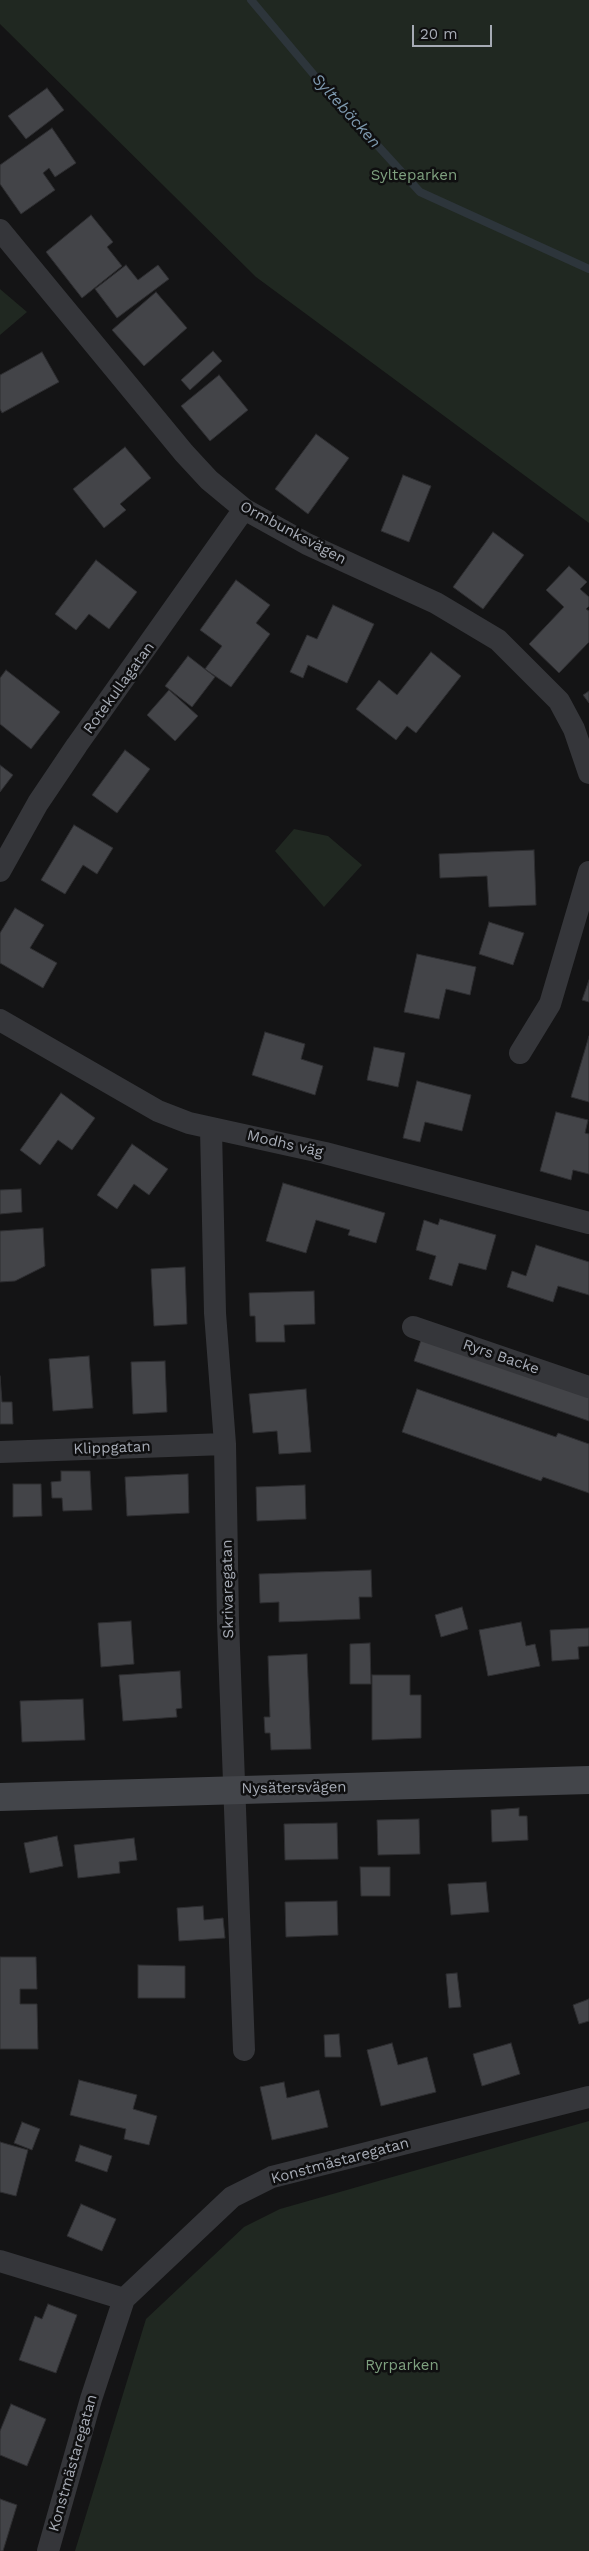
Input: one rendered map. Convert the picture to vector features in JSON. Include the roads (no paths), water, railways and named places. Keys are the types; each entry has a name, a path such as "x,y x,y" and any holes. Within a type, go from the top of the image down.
{"street":[{"name":"Ormbunksvägen","path":"0,230 184,453 209,480 244,509 306,544 436,603 498,640 559,701 574,729 589,774"},
{"name":"Rotekullagatan","path":"0,871 38,803 244,509"},
{"path":"520,1053 550,1004 589,872"},
{"name":"Modhs väg","path":"0,1020 158,1111 189,1123 325,1153 589,1223"},
{"name":"Skrivaregatan","path":"211,1129 215,1313 225,1444 228,1621 244,2050"},
{"name":"Ryrs Backe","path":"413,1328 589,1387"},
{"name":"Klippgatan","path":"0,1452 225,1444"},
{"name":"Nysätersvägen","path":"0,1797 589,1780"},
{"name":"Konstmästaregatan","path":"48,2551 91,2399 124,2299 232,2197 272,2177 589,2096"},
{"path":"0,2261 124,2299"}],"waterway":[{"name":"Syltebäcken","path":"251,0 325,88 420,192 589,269"}],"park label":[{"name":"Sylteparken","path":"414,176"},
{"name":"Ryrparken","path":"402,2366"}]}
